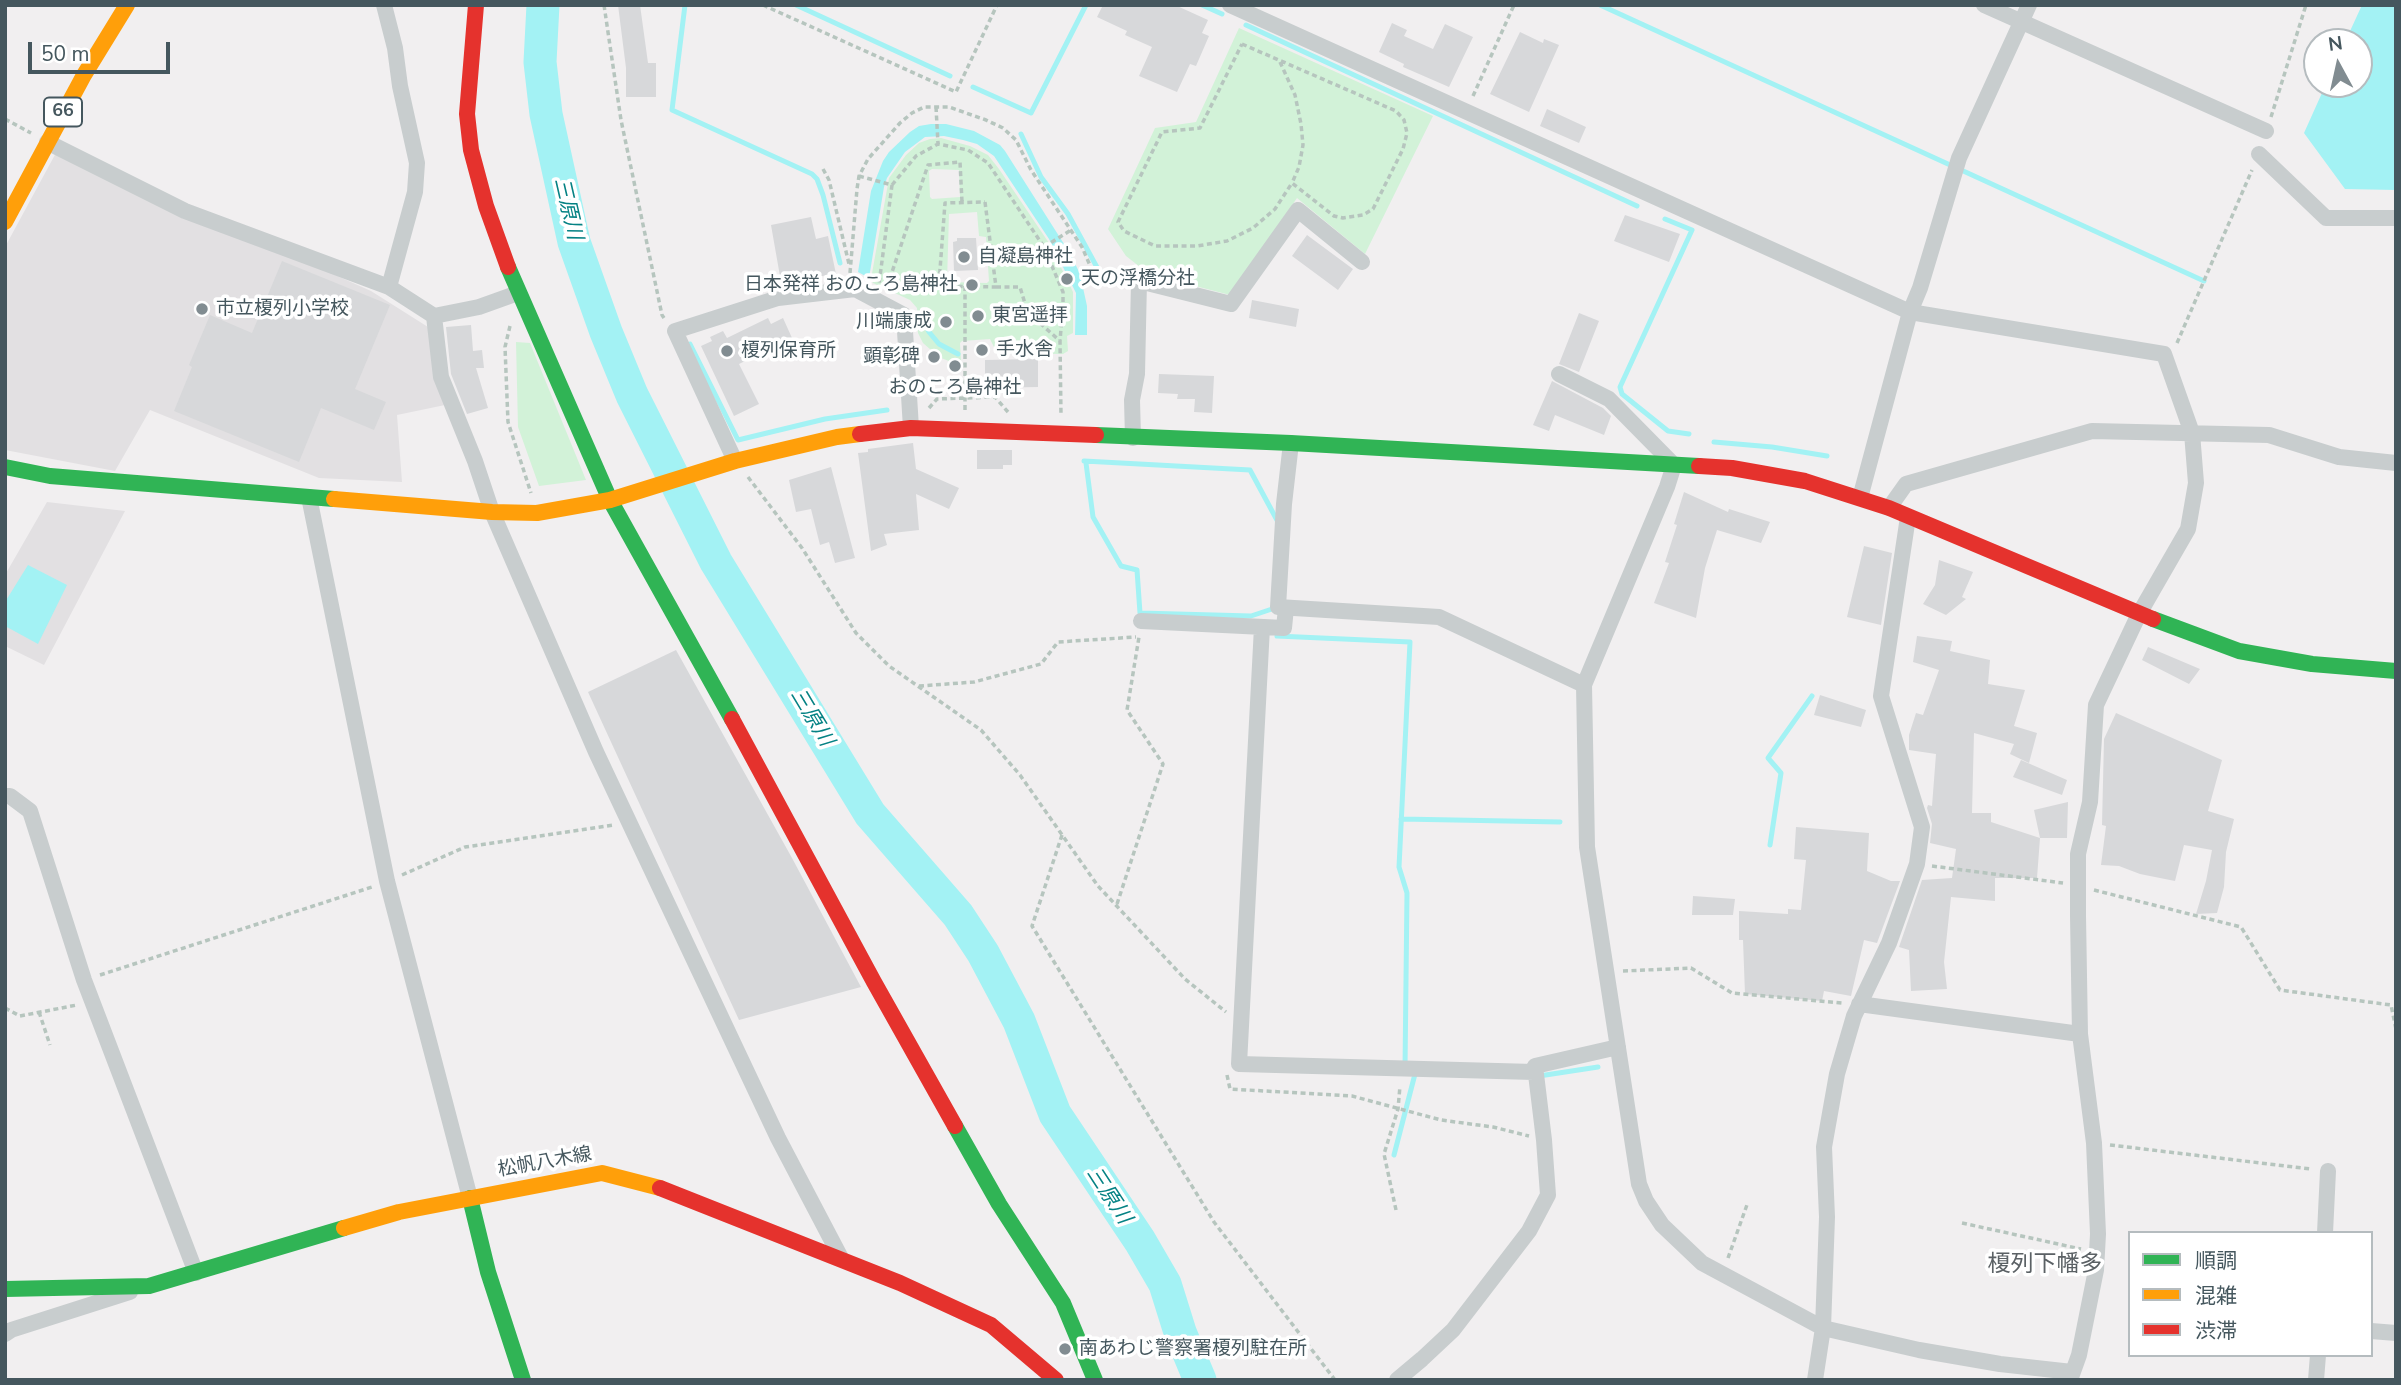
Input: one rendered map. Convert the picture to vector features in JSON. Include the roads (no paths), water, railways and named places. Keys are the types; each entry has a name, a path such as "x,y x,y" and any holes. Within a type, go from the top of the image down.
{"street":[{"name":"66","path":"5,222 84,75 127,5"},
{"path":"384,5 417,163 415,192 389,287"},
{"path":"476,5 467,114 471,150 486,206 518,293 610,500 999,1204 1063,1303 1095,1380"},
{"path":"1230,5 1910,312 2164,354 2192,433 2196,483 2188,529 2139,614 2096,705 2090,802 2078,854 2078,885 2080,1034 2094,1143 2097,1253 2079,1355 2071,1376 1919,1350 1823,1328 1703,1263 1662,1226 1646,1201 1639,1184 1587,847 1584,685 1674,465"},
{"path":"1984,5 2266,131"},
{"path":"1860,498 1910,312 1920,288 1959,158 2029,5"},
{"path":"47,142 186,211 389,287 433,316 479,307 518,293"},
{"path":"2259,153 2326,218 2396,218"},
{"path":"1133,438 1132,400 1137,374 1139,281 1231,304 1298,210 1362,261"},
{"path":"729,463 674,331 778,298 855,289 904,315 911,428"},
{"path":"433,316 441,377 475,461 492,512 629,823 767,1114 841,1258"},
{"path":"1559,374 1609,399 1674,465"},
{"path":"5,467 51,476 492,512 537,513 610,500 729,463 836,437 911,428 1060,436 1291,443 1732,468 1805,481 1889,508 2139,614 2239,650 2312,664 2396,671"},
{"path":"1889,508 1906,484 2092,431 2269,435 2339,457 2396,463"},
{"path":"1291,443 1284,504 1278,607 1439,617 1584,685"},
{"path":"310,497 387,881 488,1272 523,1380"},
{"path":"1815,1380 1823,1328 1827,1217 1824,1147 1837,1074 1859,1004 1889,943 1917,864 1922,827 1881,696 1908,517"},
{"path":"1140,629 1284,628 1286,608"},
{"path":"1262,627 1239,1064 1534,1072"},
{"path":"5,796 10,796 30,811 84,980 196,1273"},
{"path":"1859,1004 2080,1034"},
{"path":"1397,1380 1452,1330 1529,1231 1548,1195 1535,1066 1618,1047"},
{"path":"2325,1231 2329,1171"},
{"name":"松帆八木線","path":"5,1289 149,1286 388,1215 602,1173 668,1190 841,1258 991,1325 1056,1380"},
{"path":"5,1334 149,1286"},
{"path":"2373,1331 2396,1333"},
{"path":"2316,1380 2318,1357"}],"water":[{"path":"2362,5 2396,5 2396,190 2345,189 2304,133 2320,98 2373,98 2373,28 2351,28"},
{"path":"946,124 974,131 1000,145 1005,151 1071,255 1080,274 1087,306 1087,335 1075,335 1076,293 1049,239 994,156 977,144 963,140 944,136 925,137 905,152 884,187 869,278 858,272 871,191 883,161 910,132 919,126"},
{"path":"28,565 67,585 38,644 5,626 5,602"}],"waterway":[{"name":"三原川","path":"543,5 540,62 546,114 574,242 632,395 716,562 870,814 958,915 983,953 1019,1021 1055,1114 1140,1241 1165,1284 1180,1332 1200,1380"},
{"path":"685,5 672,110 812,174 817,179 823,195 840,263"},
{"path":"796,5 950,76"},
{"path":"973,87 1031,113 1086,5"},
{"path":"1202,5 1222,14"},
{"path":"1600,5 2204,281"},
{"path":"1246,25 1637,206"},
{"path":"1021,134 1041,177 1068,214 1099,271 1129,282"},
{"path":"1665,219 1692,230 1620,387 1622,394 1668,431 1689,434"},
{"path":"920,314 939,344 958,354"},
{"path":"690,344 738,440 825,419 887,410"},
{"path":"1714,442 1772,447 1827,456"},
{"path":"1084,461 1250,470 1278,522"},
{"path":"1086,463 1093,517 1121,566 1137,570 1140,613 1251,616 1275,608"},
{"path":"1277,636 1410,642 1399,867 1407,893 1405,1068"},
{"path":"1770,845 1781,773 1768,758 1812,696"},
{"path":"1401,819 1560,822"},
{"path":"1539,1076 1598,1067"},
{"path":"1394,1155 1415,1074"}],"place":[{"name":"自凝島神社","path":"964,257"},
{"name":"天の浮橋分社","path":"1067,279"},
{"name":"日本発祥 おのころ島神社","path":"972,285"},
{"name":"市立榎列小学校","path":"202,309"},
{"name":"東宮遥拝","path":"978,316"},
{"name":"川端康成","path":"946,322"},
{"name":"手水舎","path":"982,350"},
{"name":"榎列保育所","path":"727,351"},
{"name":"顕彰碑","path":"934,357"},
{"name":"おのころ島神社","path":"955,366"},
{"name":"南あわじ警察署榎列駐在所","path":"1065,1349"}],"district":[{"name":"榎列下幡多","path":"2045,1265"}]}
